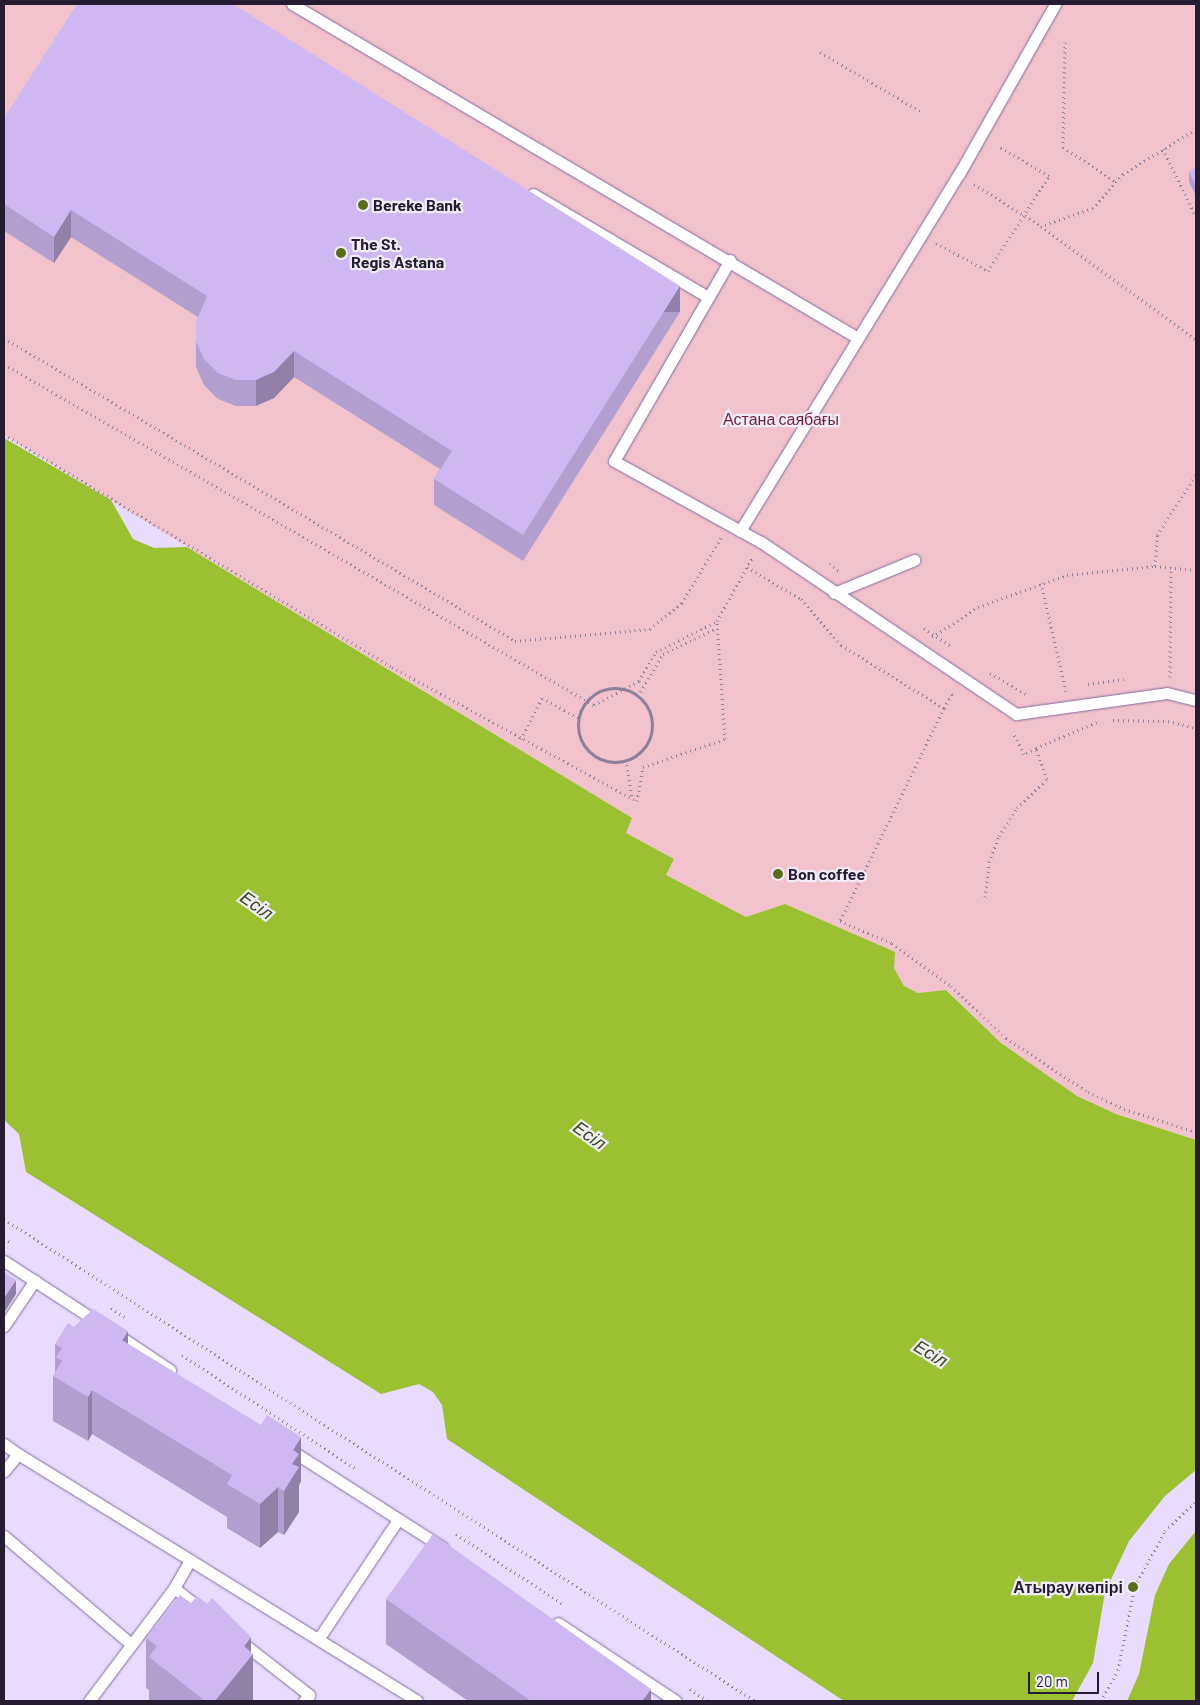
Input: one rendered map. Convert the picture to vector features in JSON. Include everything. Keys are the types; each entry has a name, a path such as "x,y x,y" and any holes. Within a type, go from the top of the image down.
{"lane":[{"path":"292,4 730,260 858,338"},
{"path":"740,531 959,174 1055,4"},
{"path":"521,186 708,297"},
{"path":"730,260 614,461 761,542 834,594 1016,714 1167,693 1196,700"},
{"path":"834,594 914,560"},
{"path":"4,1261 183,1379"},
{"path":"4,1326 35,1280"},
{"path":"274,1439 397,1521 452,1553"},
{"path":"4,1444 319,1638 417,1701"},
{"path":"4,1471 18,1454"},
{"path":"319,1638 397,1521"},
{"path":"4,1536 131,1644"},
{"path":"89,1701 174,1588 190,1560"},
{"path":"174,1588 211,1618"},
{"path":"543,1614 676,1701"},
{"path":"226,1630 309,1695 304,1701"}],"path":[{"path":"1065,42 1063,147 1115,182"},
{"path":"820,52 922,112"},
{"path":"1041,226 1093,208 1115,182 1196,129"},
{"path":"936,243 988,271 1049,176 1000,147"},
{"path":"1163,150 1196,217"},
{"path":"959,174 1041,226 1196,340"},
{"path":"4,338 515,641 650,629 682,603 729,525"},
{"path":"4,364 594,705 639,681 656,652 717,621 761,542"},
{"path":"4,434 520,739 637,802 643,767 725,739 717,621"},
{"path":"1155,566 1157,535 1196,475"},
{"path":"935,634 978,607 1041,583 1094,571 1155,566 1196,570"},
{"path":"747,567 801,599 841,645 944,708"},
{"path":"1170,678 1171,567"},
{"path":"1041,583 1066,692"},
{"path":"919,625 935,634 958,652"},
{"path":"638,696 663,654 718,628"},
{"path":"982,668 1035,696"},
{"path":"1083,686 1135,678"},
{"path":"1161,678 1179,680"},
{"path":"1058,696 1075,689"},
{"path":"602,690 625,690 638,696 646,705 652,726 644,748 626,760 614,762 590,753 578,731 579,718 588,702 602,690"},
{"path":"959,699 952,694 944,708 840,921 892,943 951,986 1006,1038 1088,1092 1124,1109 1196,1132"},
{"path":"520,739 542,698 579,718"},
{"path":"1005,726 1013,731 1024,754 1065,732 1104,720 1168,721 1196,728"},
{"path":"985,897 989,862 998,836 1017,808 1047,779 1036,748"},
{"path":"626,760 633,799"},
{"path":"4,1218 755,1701"},
{"path":"1101,1701 1118,1670 1135,1586 1165,1532 1196,1501"}],"green space":[{"name":"Астана саябағы","path":"4,4 1196,4 1196,1140 1116,1114 1077,1096 1001,1043 947,990 918,993 904,986 894,968 894,952 785,904 746,917 666,875 674,859 626,833 632,818 4,435"}],"water":[{"name":"Есіл","path":"4,438 111,500 133,539 154,548 187,547 632,818 626,833 674,859 666,875 746,917 785,904 895,952 894,968 904,986 918,993 946,990 1001,1043 1077,1096 1116,1114 1196,1140 1196,1701 844,1701 447,1439 442,1405 433,1392 419,1384 381,1394 26,1172 19,1134 4,1120"}],"pier":[{"name":"Атырау көпірі","path":"1196,1470 1196,1531 1169,1564 1155,1595 1139,1674 1127,1701 1072,1701 1093,1663 1105,1592 1129,1541 1165,1496"}],"building":[{"path":"77,4 233,4 680,286 523,535 434,479 452,451 294,351 274,372 256,380 236,380 218,373 204,359 196,341 196,322 207,296 71,210 54,237 4,204 4,118"},
{"path":"1196,168 1196,186 1189,172"},
{"path":"4,1272 16,1280 4,1298"},
{"path":"93,1309 128,1331 122,1340 261,1425 267,1415 301,1437 293,1450 299,1454 292,1464 299,1467 284,1491 278,1487 260,1504 227,1484 232,1475 92,1390 88,1397 53,1376 62,1361 56,1357 62,1348 55,1344 68,1323 74,1327"},
{"path":"433,1534 651,1689 642,1701 531,1701 386,1599"},
{"path":"180,1595 191,1603 197,1596 207,1604 212,1598 251,1637 244,1646 253,1654 215,1701 205,1701 149,1657 157,1646 146,1638"}],"place":[{"name":"Bereke Bank","path":"363,205"},
{"name":"The St. Regis Astana","path":"341,253"},
{"name":"Bon coffee","path":"778,874"},
{"name":"Атырау көпірі","path":"1133,1587"}]}
